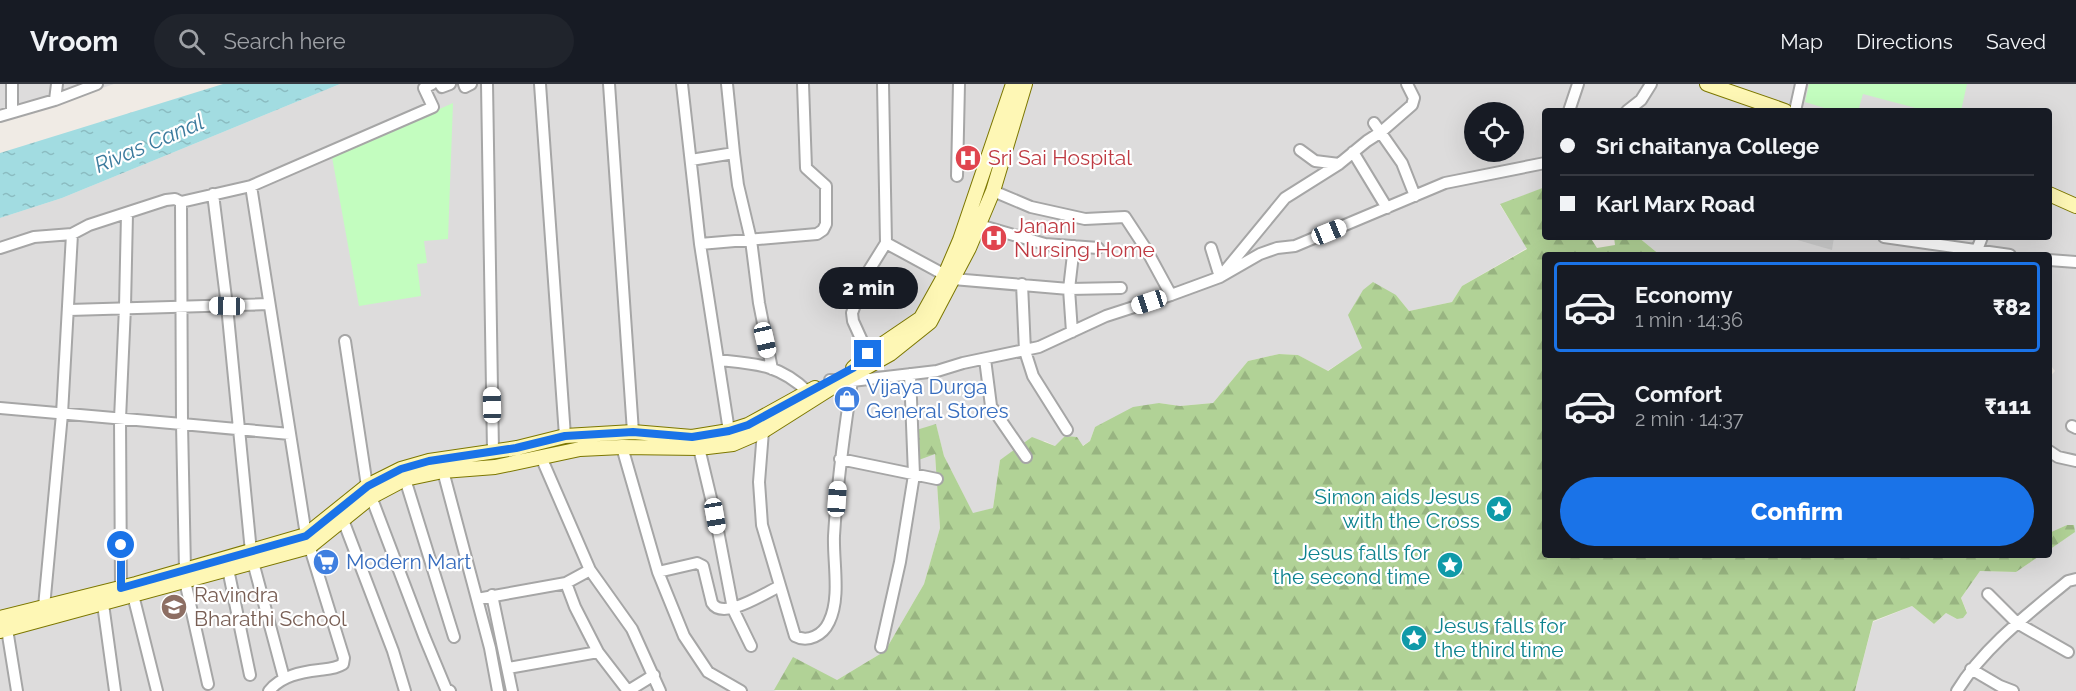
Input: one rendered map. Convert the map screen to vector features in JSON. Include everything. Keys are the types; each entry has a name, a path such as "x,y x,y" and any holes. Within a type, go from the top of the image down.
{"main road":[{"path":"2,626 308,541 343,520 369,492 405,479 443,471 495,467 580,449 699,448 733,444 763,430 841,381 890,354 930,322 949,277 1013,84"},
{"path":"308,541 401,469 429,461 565,436 633,432 692,437 729,431 748,425 808,392 841,381 868,354 921,318 949,277 979,225 993,191 1025,84"},
{"path":"1707,84 1776,108"},
{"path":"2052,195 2076,206"},
{"path":"185,575 228,569 252,557"},
{"path":"45,613 103,604 127,591"}],"street":[{"path":"12,84 12,112"},
{"path":"56,100 57,84"},
{"path":"0,116 56,100 97,84"},
{"path":"0,248 34,237 72,234 88,225 166,200 175,199 181,202 251,186 433,107 424,88 432,84"},
{"path":"440,84 442,87 450,84"},
{"path":"464,84 465,87 471,84"},
{"path":"487,84 493,451"},
{"path":"540,84 565,436"},
{"path":"609,84 633,432"},
{"path":"682,84 700,244 729,431"},
{"path":"727,84 738,185 752,240 761,312 772,369"},
{"path":"700,244 816,234 823,230 826,224 826,186 806,168 803,84"},
{"path":"868,354 853,321 852,313 866,275 886,243 883,84"},
{"path":"957,176 959,84"},
{"path":"1220,277 1285,198 1339,164 1412,105 1413,98 1407,84"},
{"path":"1570,108 1578,84"},
{"path":"1631,108 1641,100 1652,84"},
{"path":"1796,108 1802,84"},
{"path":"1374,123 1402,163 1415,195"},
{"path":"1300,150 1316,161 1339,164"},
{"path":"1353,152 1387,208"},
{"path":"691,160 734,153"},
{"path":"763,430 759,482 762,525 795,636 801,639 808,638 822,633 830,621 836,577 834,539 840,459 841,381 937,371 1039,347 1106,316 1220,277 1260,254 1277,248 1295,246 1445,183 1542,163"},
{"path":"251,186 308,541 345,658 343,664 337,668 315,670 284,678 269,691"},
{"path":"993,191 1030,207 1085,219 1125,217 1146,249 1171,295"},
{"path":"213,194 227,306 252,557 284,678"},
{"path":"181,202 185,575 208,684"},
{"path":"127,214 120,419 127,591 157,691"},
{"path":"979,225 1045,244 1098,248"},
{"path":"45,613 62,414 72,234"},
{"path":"1902,240 1990,252"},
{"path":"1977,250 1981,240"},
{"path":"886,243 949,277 1069,289 1121,288"},
{"path":"1072,332 1069,289 1074,246"},
{"path":"1211,248 1220,277"},
{"path":"2052,260 2076,262"},
{"path":"1022,284 1025,351 1033,376 1067,430"},
{"path":"69,310 269,304"},
{"path":"345,341 369,492 447,690"},
{"path":"985,359 991,406 1026,457"},
{"path":"718,360 756,364 772,369 792,377 808,392"},
{"path":"881,646 900,562 914,475 910,374"},
{"path":"0,408 290,434"},
{"path":"622,447 658,572 684,636 708,672 741,691"},
{"path":"699,448 733,609 752,646"},
{"path":"2052,453 2058,457 2076,461"},
{"path":"541,457 590,570 632,629 660,691"},
{"path":"840,459 937,479"},
{"path":"443,471 477,599 498,691"},
{"path":"405,479 454,637"},
{"path":"343,520 393,651 405,691"},
{"path":"658,572 697,563 703,566 715,607 720,610 733,609 780,586"},
{"path":"228,569 250,675"},
{"path":"477,599 566,583 590,570"},
{"path":"1957,691 1971,669 2017,623 2068,581 2076,579"},
{"path":"566,583 575,607 598,652 628,691 654,675"},
{"path":"1988,594 2017,623 2068,652"},
{"path":"492,595 512,691"},
{"path":"103,604 115,691"},
{"path":"2,626 17,691"},
{"path":"508,668 598,652"},
{"path":"1971,669 2000,687 2013,691"}],"shaded area":[{"path":"0,84 114,84 0,123"},
{"path":"340,84 2076,84 2076,691 1855,691 1873,622 1912,606 1934,624 1946,613 1957,619 1967,612 1961,598 1980,571 2016,572 2037,558 2052,558 2052,548 2075,531 2067,525 2052,532 2052,374 2055,371 2052,367 2052,252 1656,252 1642,240 2052,240 2052,108 1542,108 1542,188 1500,205 1527,248 1462,286 1452,302 1409,311 1396,295 1363,348 1327,371 1298,355 1279,354 1248,361 1213,403 1180,406 1159,403 1095,427 1090,441 1082,446 1055,446 1045,441 1022,446 1000,460 993,508 973,514 944,456 936,425 935,454 940,528 924,584 885,651 837,680 774,690 776,691 0,691 0,218 62,198"},
{"path":"1797,240 1834,240 1832,250"}],"green space":[{"path":"1809,84 1967,84 1962,108 1916,108 1863,94 1859,108 1824,108 1805,102"},
{"path":"453,103 448,239 424,241 427,263 417,264 421,296 359,306 332,157"},
{"path":"1542,188 1542,240 1592,240 1597,248 1615,245 1614,240 1642,240 1656,252 1542,252 1542,558 2037,558 2016,572 1980,571 1961,598 1967,613 1963,618 1957,619 1946,613 1934,624 1912,606 1873,621 1855,691 774,690 793,657 837,680 885,651 924,584 940,528 935,454 916,461 913,431 936,424 944,456 973,513 993,508 1000,460 1032,437 1055,446 1065,436 1077,437 1083,446 1090,441 1095,427 1133,407 1159,403 1180,406 1213,403 1248,361 1279,354 1298,355 1328,371 1362,348 1348,315 1363,290 1373,282 1396,295 1409,311 1452,302 1462,286 1527,249 1500,204"},
{"path":"2067,525 2074,525 2075,532 2052,548 2052,532"}],"water":[{"name":"Rivas Canal","path":"223,84 340,84 62,198 0,218 0,153"}],"place":[{"name":"Sri Sai Hospital","path":"968,158"},
{"name":"Janani Nursing Home","path":"994,238"},
{"name":"Vijaya Durga General Stores","path":"847,399"},
{"name":"Simon aids Jesus with the Cross","path":"1499,509"},
{"name":"Modern Mart","path":"326,562"},
{"name":"Jesus falls for the second time","path":"1450,565"},
{"name":"Ravindra Bharathi School","path":"174,607"},
{"name":"Jesus falls for the third time","path":"1414,638"}],"route":[{"path":"121,545 121,588 306,536 368,486 401,469 429,461 516,448 565,436 633,432 692,437 729,431 748,425 853,368 868,354"}]}
